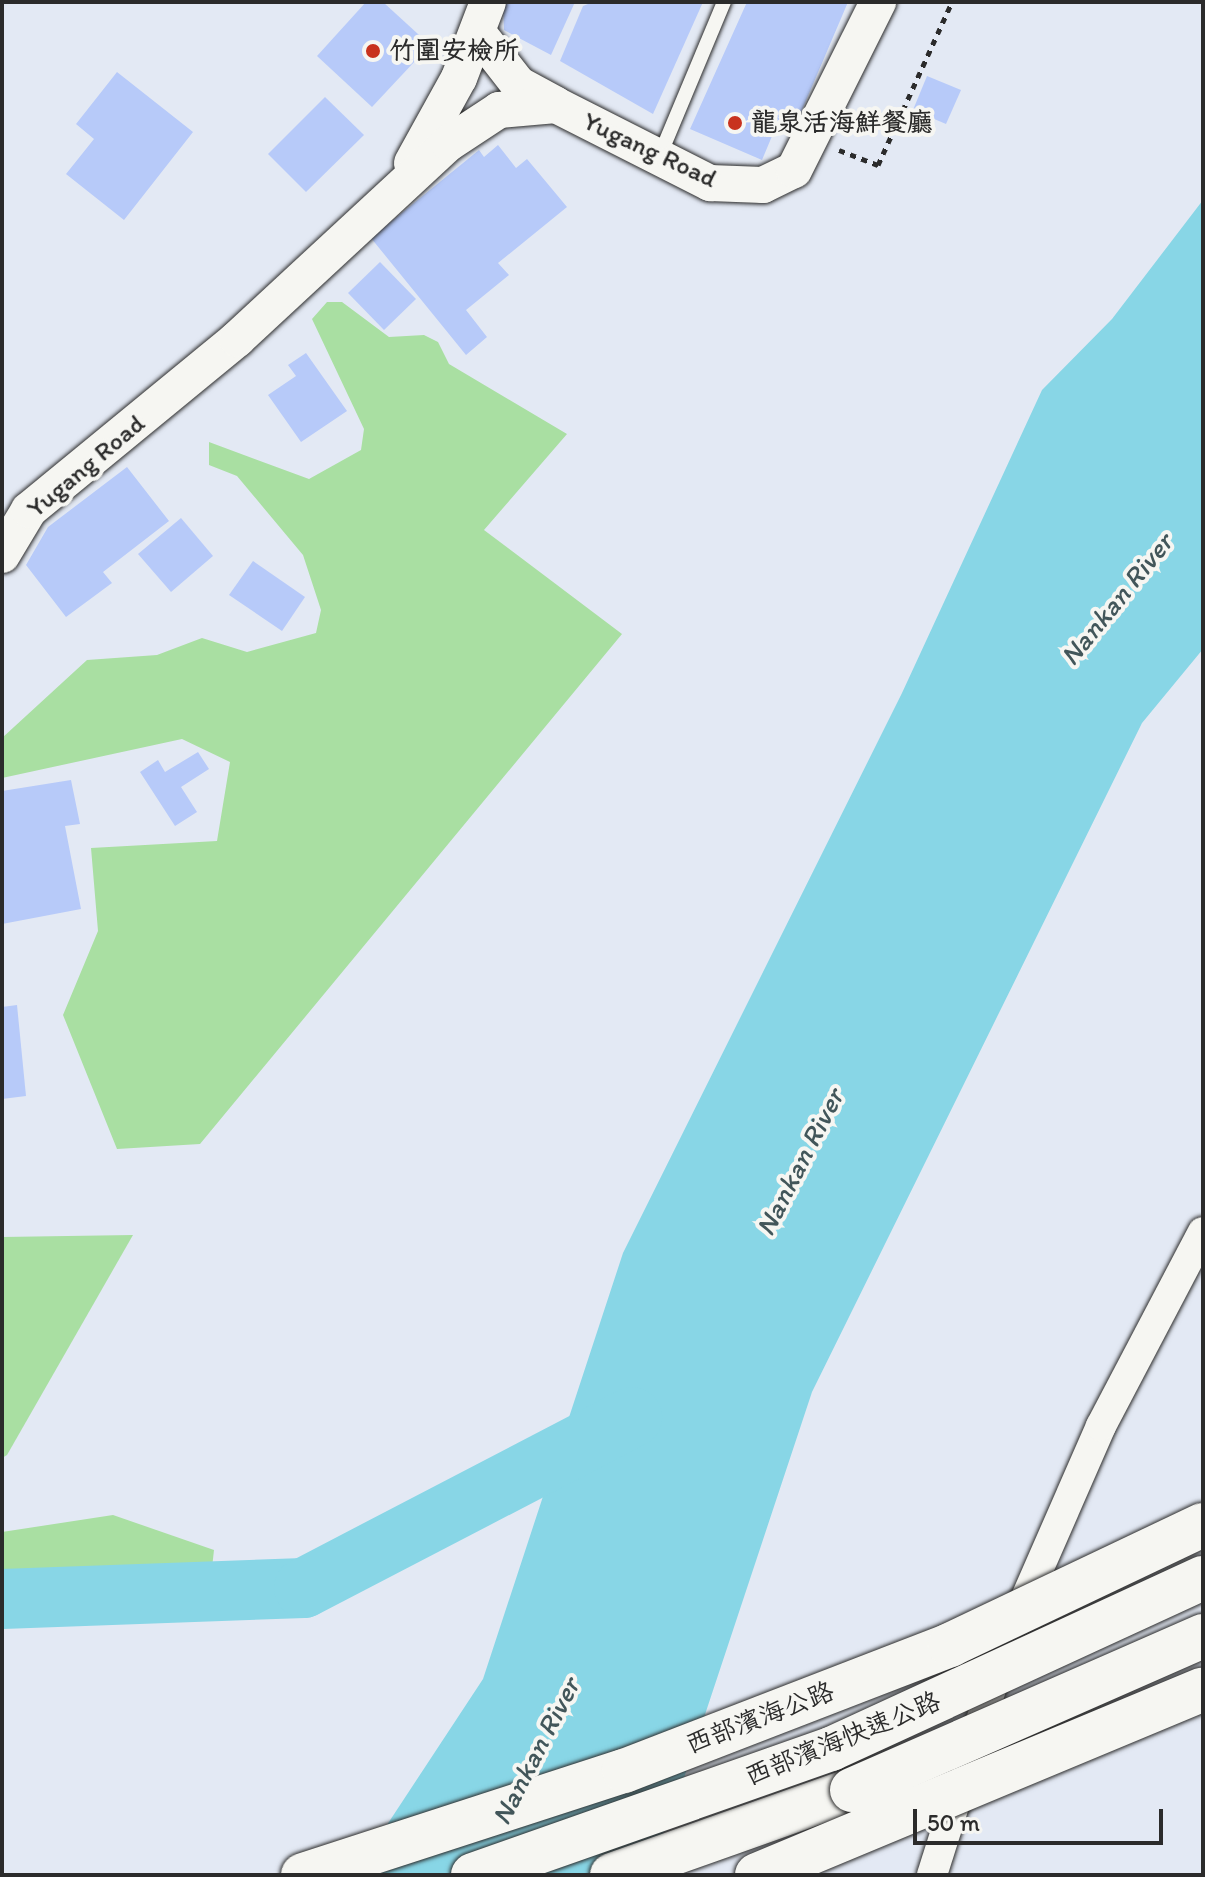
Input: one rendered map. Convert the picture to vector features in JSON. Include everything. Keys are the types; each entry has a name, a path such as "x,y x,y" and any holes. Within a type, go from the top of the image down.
{"main road":[{"name":"西部濱海公路","path":"303,1875 624,1771 950,1645 1203,1525"},
{"name":"西部濱海快速公路","path":"473,1875 831,1749 1203,1578"},
{"name":"西部濱海快速公路","path":"612,1875 852,1790 1203,1636"},
{"path":"757,1875 1203,1689"}],"street":[{"name":"Yugang Road","path":"5,534 395,194 449,143 499,110 556,105 710,183 763,185 794,170 878,2"},
{"name":"Yugang Road","path":"395,194 483,18"},
{"path":"483,18 518,84 556,105"},
{"path":"932,1875 1004,1648 1101,1426 1203,1232"}],"lane":[{"path":"658,159 724,2"}],"path":[{"path":"812,139 878,165 952,2"}],"green space":[{"path":"327,302 342,302 389,337 424,335 438,342 449,364 567,434 484,530 622,634 200,1144 117,1149 63,1015 98,931 91,848 217,841 230,762 182,739 2,778 2,738 87,660 157,655 202,638 247,652 316,633 321,610 303,555 237,476 209,465 209,442 309,479 361,450 364,429 312,319"},
{"path":"133,1235 7,1455 2,1458 2,1237"},
{"path":"113,1515 214,1550 211,1577 2,1582 2,1532"}],"water":[{"name":"Nankan River","path":"1203,200 1203,649 1142,723 812,1392 671,1817 644,1875 354,1875 483,1679 623,1253 902,693 1042,390 1112,319"}],"building":[{"name":"竹圍安檢所","path":"366,2 383,2 430,45 372,107 317,56"},
{"path":"503,2 575,2 551,55 504,30"},
{"path":"593,2 703,2 653,114 560,61 583,6"},
{"path":"747,2 848,2 796,124 780,117 762,160 690,129"},
{"path":"117,72 193,132 124,220 66,174 94,139 76,124"},
{"path":"927,76 961,90 946,124 913,110"},
{"path":"325,97 364,135 306,192 268,154"},
{"path":"498,145 516,168 527,159 567,207 498,263 509,275 466,310 487,337 466,355 371,238 479,150 484,157"},
{"path":"380,262 416,299 384,330 348,293"},
{"path":"306,353 347,411 301,442 268,395 296,376 288,365"},
{"path":"127,467 169,521 103,572 112,583 66,617 26,565 48,527"},
{"path":"181,518 213,556 171,592 138,554"},
{"path":"253,561 305,597 282,631 229,595"},
{"path":"198,752 209,769 181,787 197,812 175,826 140,772 158,760 165,772"},
{"path":"71,780 80,824 65,826 81,909 2,924 2,791"},
{"path":"17,1005 26,1096 2,1099 2,1007"}],"waterway":[{"path":"2,1599 304,1588 632,1417"}],"place":[{"name":"竹圍安檢所","path":"373,51"},
{"name":"龍泉活海鮮餐廳","path":"735,123"}]}
